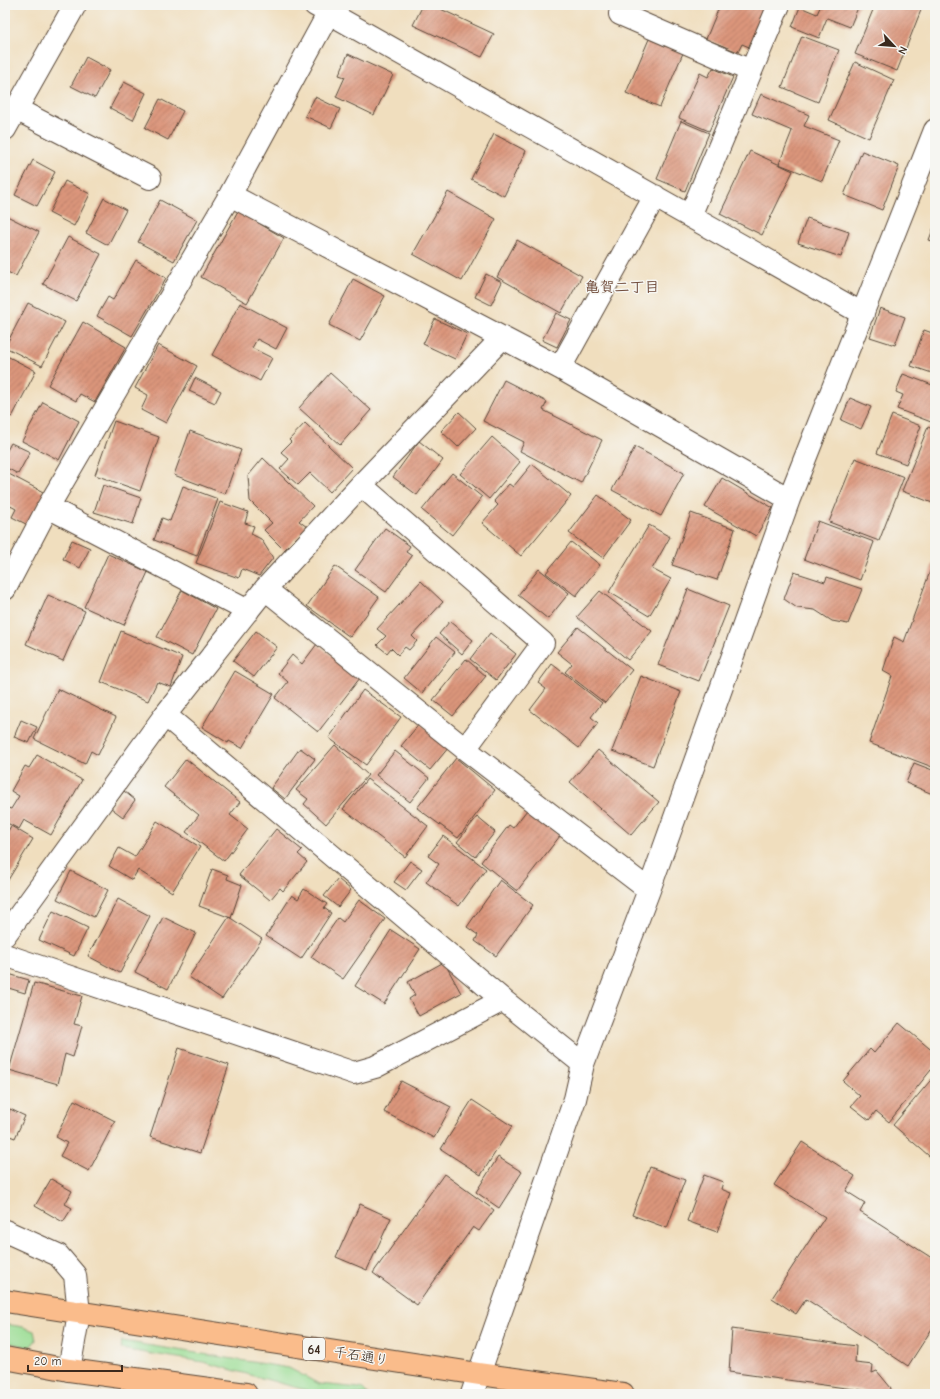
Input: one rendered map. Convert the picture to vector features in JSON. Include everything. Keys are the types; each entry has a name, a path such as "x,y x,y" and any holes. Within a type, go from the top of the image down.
{"main road":[{"name":"千石通り","path":"5,1301 479,1374 623,1394"},
{"path":"5,1358 69,1370 246,1394"}],"street":[{"path":"5,129 75,5"},
{"path":"624,5 620,14 751,71"},
{"path":"690,216 779,5"},
{"path":"6,585 48,507 230,195 326,8 863,314"},
{"path":"16,109 150,178"},
{"path":"472,1394 575,1099 583,1064 649,890 789,499 935,130"},
{"path":"230,195 560,368 789,499"},
{"path":"560,368 655,196"},
{"path":"5,935 166,715 265,589 361,485 502,338"},
{"path":"361,485 544,643 465,749"},
{"path":"48,507 248,611"},
{"path":"265,589 465,749 649,890"},
{"path":"166,715 503,1000 583,1064"},
{"path":"5,955 354,1073 375,1067 503,1000"},
{"path":"5,1231 58,1255 75,1275 79,1313 69,1370"}],"green space":[{"path":"5,1324 23,1327 34,1331 36,1340 29,1347 5,1342"},
{"path":"122,1341 289,1368 319,1384 360,1388 368,1394 320,1394 203,1362 121,1349"}],"building":[{"path":"423,5 432,5 494,34 482,57 413,25"},
{"path":"720,5 767,5 749,47 742,44 738,52 706,39"},
{"path":"821,5 859,5 850,27 827,18 819,38 792,27 800,7 817,14"},
{"path":"875,5 923,5 897,71 855,54"},
{"path":"802,36 839,50 818,102 782,87"},
{"path":"649,39 683,53 660,107 626,93"},
{"path":"348,54 393,75 374,115 336,97 345,77 339,75"},
{"path":"86,57 110,70 95,98 71,86"},
{"path":"855,62 894,80 869,138 829,120"},
{"path":"713,68 733,77 709,131 679,118 700,73 708,77"},
{"path":"124,82 146,93 133,120 110,108"},
{"path":"761,94 809,115 804,126 839,140 822,181 779,164 792,131 752,114"},
{"path":"315,97 340,109 331,128 305,116"},
{"path":"160,99 183,111 168,140 145,128"},
{"path":"681,121 709,133 685,191 657,179"},
{"path":"494,134 526,151 504,196 471,179"},
{"path":"750,151 793,171 762,235 720,214"},
{"path":"862,151 899,166 882,210 844,195"},
{"path":"33,160 55,172 37,206 15,195"},
{"path":"65,181 90,194 74,226 49,213"},
{"path":"448,192 496,219 462,281 413,254"},
{"path":"104,198 126,210 108,245 86,233"},
{"path":"160,200 197,220 174,261 138,242"},
{"path":"238,211 284,238 247,303 201,277"},
{"path":"7,216 39,232 16,276 5,271 5,219"},
{"path":"807,218 849,232 841,257 798,243"},
{"path":"935,224 935,242 929,240"},
{"path":"68,237 101,254 76,301 43,284"},
{"path":"517,240 582,276 561,313 497,277"},
{"path":"136,260 166,278 132,336 97,316 108,297 113,300"},
{"path":"486,274 502,282 491,305 475,297"},
{"path":"353,279 385,296 360,341 329,325"},
{"path":"28,303 65,322 42,366 5,347"},
{"path":"240,303 287,328 276,349 257,339 252,348 272,358 260,381 212,355"},
{"path":"880,308 905,317 895,345 870,337"},
{"path":"556,313 571,320 557,347 542,340"},
{"path":"435,319 467,334 455,359 423,344"},
{"path":"83,322 126,347 95,402 80,394 76,401 48,385"},
{"path":"924,330 935,334 935,374 911,366"},
{"path":"158,345 197,366 166,423 141,410 148,395 135,388"},
{"path":"5,355 36,371 12,417 5,413"},
{"path":"330,373 371,410 340,445 299,408"},
{"path":"903,374 935,386 935,412 931,422 897,409 903,395 896,392"},
{"path":"195,378 221,391 215,403 189,391"},
{"path":"504,380 547,402 543,410 602,440 581,483 520,451 524,442 483,421"},
{"path":"850,398 871,407 861,429 841,420"},
{"path":"43,402 79,421 59,460 22,441"},
{"path":"459,412 476,428 458,447 441,431"},
{"path":"892,415 921,426 906,464 877,453"},
{"path":"114,421 159,437 140,491 95,475"},
{"path":"305,423 352,468 330,492 310,473 298,485 280,469 289,459 281,452 291,442 289,440"},
{"path":"928,427 935,430 935,504 902,491"},
{"path":"190,431 241,450 225,494 174,475"},
{"path":"492,437 520,462 489,499 460,474"},
{"path":"419,441 443,460 417,495 393,477"},
{"path":"11,443 30,452 18,474 5,467 5,454"},
{"path":"635,447 684,473 661,516 612,490"},
{"path":"263,458 313,506 299,521 307,527 284,550 264,530 272,523 250,501 248,476"},
{"path":"855,458 904,477 879,541 829,522"},
{"path":"532,464 571,496 521,556 482,523 498,505 494,501 509,484 513,487"},
{"path":"5,472 45,493 28,525 12,517 16,509 5,503"},
{"path":"452,473 482,497 452,535 422,510"},
{"path":"722,478 773,508 756,536 705,507"},
{"path":"103,485 141,498 133,524 94,512"},
{"path":"183,486 218,499 197,556 154,540 162,518 170,521"},
{"path":"598,495 631,520 603,558 569,533"},
{"path":"220,502 248,512 245,523 254,526 251,534 261,539 273,558 259,576 242,569 239,578 196,563"},
{"path":"691,513 735,529 717,580 672,565"},
{"path":"818,521 874,542 860,580 804,559"},
{"path":"649,525 670,537 652,569 671,579 649,616 609,592"},
{"path":"385,528 410,546 406,552 412,556 386,592 355,570"},
{"path":"72,540 90,548 80,568 63,559"},
{"path":"571,542 600,565 576,596 546,573"},
{"path":"108,554 148,572 124,625 84,607"},
{"path":"935,558 935,768 869,743 892,676 883,671 894,637 904,642"},
{"path":"335,566 379,597 350,637 307,606"},
{"path":"539,569 569,593 548,619 518,595"},
{"path":"794,572 825,582 827,577 862,589 848,624 832,621 815,610 797,608 784,599"},
{"path":"421,581 443,602 412,636 417,641 409,650 405,647 398,655 391,648 387,653 377,645 386,636 377,629"},
{"path":"688,589 729,606 699,681 658,665"},
{"path":"182,590 216,609 192,655 157,637"},
{"path":"600,591 652,631 628,660 577,617"},
{"path":"48,595 85,611 63,661 26,644"},
{"path":"450,621 473,640 462,654 439,634"},
{"path":"578,627 632,670 605,703 565,672 572,664 557,652"},
{"path":"121,631 182,657 171,687 157,682 148,701 101,682"},
{"path":"256,631 277,647 254,677 233,661"},
{"path":"490,633 516,654 496,680 470,659"},
{"path":"436,637 455,652 422,693 404,678"},
{"path":"317,644 360,678 318,732 275,698 288,682 278,673 292,655 302,664"},
{"path":"466,659 486,676 453,716 433,700"},
{"path":"552,664 602,703 591,717 598,723 579,748 530,710 546,689 538,683"},
{"path":"235,671 274,694 242,748 229,741 228,743 202,727"},
{"path":"641,676 681,692 653,766 612,751"},
{"path":"58,689 116,717 98,755 91,751 85,764 34,739"},
{"path":"363,690 401,717 366,765 329,738"},
{"path":"21,720 37,727 29,743 14,737"},
{"path":"420,723 449,747 430,770 401,746"},
{"path":"335,745 368,775 326,824 304,804 308,799 296,790"},
{"path":"300,748 315,759 285,799 271,788"},
{"path":"598,750 659,802 631,835 570,782"},
{"path":"395,751 429,778 410,802 376,775"},
{"path":"37,755 82,780 51,835 24,820 19,829 5,822 5,812 8,808 11,809 19,796 11,791 25,766 29,768"},
{"path":"456,758 495,790 458,838 417,808"},
{"path":"186,759 240,802 230,815 248,829 224,861 186,832 199,815 164,787"},
{"path":"914,763 935,771 935,795 906,783"},
{"path":"367,779 428,826 405,857 343,809"},
{"path":"124,791 135,800 123,817 111,808"},
{"path":"527,810 560,836 517,891 481,862 509,825 513,828"},
{"path":"477,817 495,832 475,857 457,842"},
{"path":"157,821 200,847 172,892 138,870 132,880 109,866 119,848 135,857"},
{"path":"11,826 33,839 5,885 5,836"},
{"path":"276,829 302,850 298,854 307,862 283,891 280,888 270,900 239,875"},
{"path":"443,836 486,869 459,906 426,882 439,864 428,856"},
{"path":"410,861 422,869 406,890 394,882"},
{"path":"212,869 228,875 227,879 242,885 231,918 199,906"},
{"path":"71,871 108,890 94,917 57,899"},
{"path":"338,879 351,890 338,907 324,896"},
{"path":"500,880 533,905 496,956 475,941 478,935 467,927"},
{"path":"304,889 327,904 324,908 331,913 301,959 266,936 292,895 298,899"},
{"path":"118,899 150,916 120,973 88,956"},
{"path":"359,900 385,919 343,979 311,957 338,918 343,922"},
{"path":"53,911 88,928 74,956 39,940"},
{"path":"163,917 196,933 168,989 135,972"},
{"path":"229,917 262,939 222,999 189,977"},
{"path":"391,930 420,949 384,1004 355,986"},
{"path":"444,962 461,993 419,1016 409,999 415,995 408,982"},
{"path":"5,973 29,980 25,993 5,987"},
{"path":"34,983 82,996 74,1024 82,1026 73,1057 65,1054 58,1084 9,1070"},
{"path":"899,1023 935,1053 935,1065 889,1122 876,1111 869,1120 851,1106 860,1096 843,1081 870,1049 874,1053"},
{"path":"179,1048 229,1065 200,1153 150,1137"},
{"path":"935,1075 935,1161 893,1125"},
{"path":"401,1081 451,1107 434,1138 384,1112"},
{"path":"74,1100 115,1121 89,1171 60,1156 67,1143 56,1137"},
{"path":"472,1100 512,1126 481,1175 441,1149"},
{"path":"10,1109 25,1116 15,1138 7,1135 5,1139 5,1113 8,1115"},
{"path":"802,1142 855,1176 846,1191 865,1203 860,1212 935,1260 935,1324 908,1366 806,1299 796,1314 772,1298 825,1217 774,1185"},
{"path":"498,1157 522,1172 499,1208 476,1192"},
{"path":"650,1167 685,1180 667,1228 632,1215"},
{"path":"444,1174 494,1210 479,1231 473,1227 417,1305 373,1273"},
{"path":"704,1175 723,1182 721,1189 731,1193 717,1232 687,1221"},
{"path":"51,1179 72,1191 65,1204 72,1208 63,1222 35,1206"},
{"path":"360,1204 391,1218 367,1270 336,1257"},
{"path":"732,1329 856,1346 855,1363 873,1365 872,1373 877,1371 891,1388 889,1394 729,1372"}],"district":[{"name":"亀賀二丁目","path":"622,287"}]}
